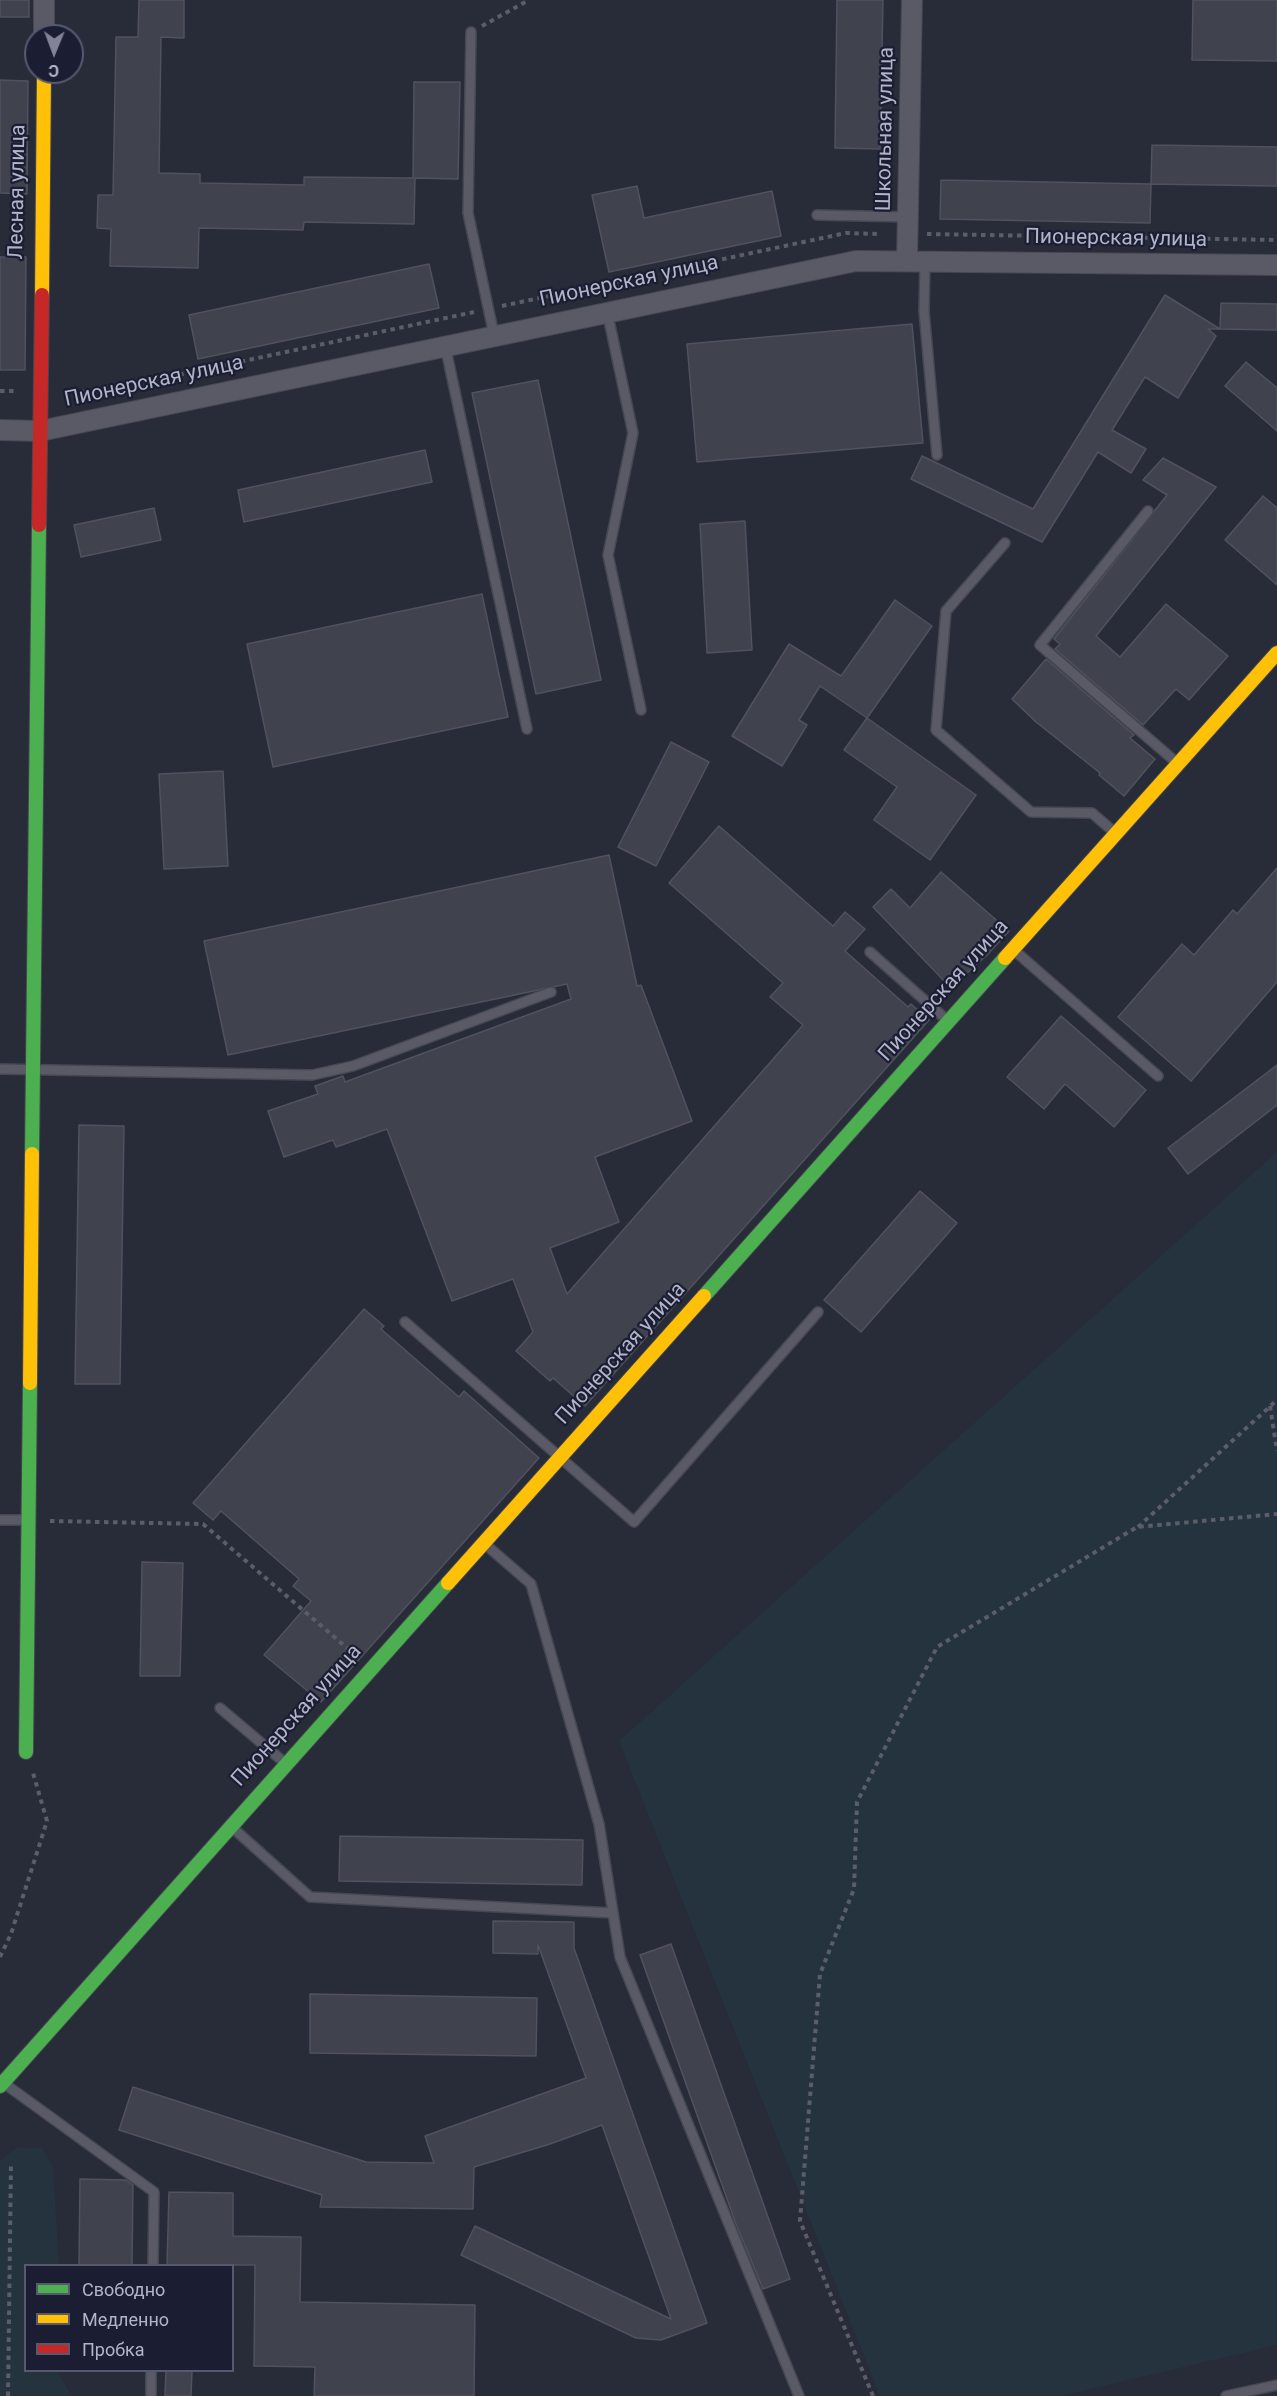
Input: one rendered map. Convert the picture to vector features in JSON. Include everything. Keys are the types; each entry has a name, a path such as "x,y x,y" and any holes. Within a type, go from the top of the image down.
{"street":[{"path":"44,24 45,0"},
{"name":"Школьная улица","path":"912,0 908,217 916,260"},
{"name":"Лесная улица","path":"26,1752 44,84"},
{"name":"Пионерская улица","path":"0,430 40,431 607,311 856,261 1277,265"},
{"name":"Пионерская улица","path":"2,2084 1277,653"}],"lane":[{"path":"471,32 468,213 494,335"},
{"path":"818,215 908,217"},
{"path":"916,260 924,311 937,455"},
{"path":"607,311 633,433 608,555 641,710"},
{"path":"445,345 527,729"},
{"path":"1148,511 1040,645 1178,764"},
{"path":"1005,543 946,611 936,730 1031,812 1092,813 1116,834"},
{"path":"1013,949 1158,1076"},
{"path":"870,952 949,1022"},
{"path":"0,1069 312,1075 353,1066 551,992"},
{"path":"405,1322 634,1522 818,1312"},
{"path":"0,1520 28,1521"},
{"path":"484,1543 531,1584 599,1824 620,1957 799,2396"},
{"path":"220,1708 286,1765"},
{"path":"231,1826 310,1896 613,1913"},
{"path":"2,2084 154,2192 153,2264"},
{"path":"151,2372 151,2396"},
{"path":"1226,2396 1277,2385"}],"path":[{"path":"471,32 529,0"},
{"path":"873,2396 800,2221 820,1974 854,1889 857,1803 937,1647 1137,1527 1277,1400"},
{"path":"1270,1406 1277,1451"},
{"path":"1137,1527 1277,1514"},
{"path":"28,1521 203,1524 372,1668"},
{"path":"0,1957 11,1934 47,1821 26,1752"},
{"path":"8,2396 11,2162"}],"shaded area":[{"path":"1277,1152 1277,2345 1061,2396 880,2396 619,1741"},
{"path":"17,2147 42,2148 53,2166 59,2264 24,2264 24,2372 58,2372 72,2396 0,2396 0,2161"}],"building":[{"path":"0,0 29,0 29,17 0,17"},
{"path":"139,0 184,0 184,38 161,37 159,173 200,174 200,183 304,185 304,177 413,178 414,82 460,82 458,179 415,178 414,224 304,222 303,230 199,228 198,268 110,266 111,229 97,228 98,195 113,195 116,37 138,37"},
{"path":"837,0 883,0 880,149 835,148"},
{"path":"1193,0 1277,0 1277,61 1192,60"},
{"path":"0,80 24,81 24,84 28,84 27,194 0,193"},
{"path":"1152,145 1277,147 1277,186 1151,184"},
{"path":"941,180 1151,184 1150,223 940,219"},
{"path":"637,186 644,218 772,191 781,236 609,272 592,195"},
{"path":"0,257 26,257 25,370 0,370"},
{"path":"429,264 439,308 198,359 189,315"},
{"path":"1165,295 1220,329 1208,329 1216,336 1178,398 1145,377 1112,430 1146,449 1131,473 1098,452 1042,542 911,479 922,456 1033,509"},
{"path":"1221,303 1277,304 1277,330 1220,329"},
{"path":"912,324 923,443 697,462 687,344"},
{"path":"1246,362 1277,388 1277,431 1225,386"},
{"path":"538,380 601,680 536,694 472,393"},
{"path":"425,450 432,482 244,522 238,490"},
{"path":"1163,458 1216,487 1096,636 1120,657 1166,604 1228,656 1189,700 1176,689 1143,725 1055,649 1060,644 1054,639 1167,495 1143,480"},
{"path":"1263,496 1277,508 1277,585 1225,540"},
{"path":"154,508 161,540 81,557 74,525"},
{"path":"745,521 752,650 707,653 700,524"},
{"path":"482,594 508,717 273,767 247,644"},
{"path":"895,600 932,626 867,718 820,686 799,720 807,725 782,766 732,736 789,644 841,676"},
{"path":"1046,659 1134,735 1130,738 1155,759 1124,796 1012,699"},
{"path":"867,718 976,795 930,860 874,820 897,787 844,750"},
{"path":"671,742 709,762 656,866 618,847"},
{"path":"223,771 228,866 164,869 159,774"},
{"path":"719,826 833,926 845,912 865,929 845,951 908,1007 911,1004 929,1020 585,1406 553,1378 550,1381 516,1351 533,1332 513,1279 452,1301 387,1129 336,1147 333,1140 284,1157 268,1111 318,1094 315,1086 343,1076 345,1082 571,999 567,984 228,1055 204,941 609,855 637,986 641,985 692,1121 595,1157 619,1222 550,1248 567,1294 803,1025 770,997 783,983 669,883"},
{"path":"1277,868 1277,982 1191,1081 1118,1017 1182,944 1194,955 1233,910 1237,914"},
{"path":"941,872 1009,931 951,988 873,907 891,889 910,908"},
{"path":"1061,1016 1146,1090 1114,1127 1065,1084 1044,1109 1007,1077"},
{"path":"1277,1065 1277,1105 1188,1174 1168,1148"},
{"path":"79,1125 124,1126 120,1384 75,1384"},
{"path":"920,1191 957,1223 861,1332 824,1300"},
{"path":"364,1309 384,1326 381,1329 459,1397 464,1391 539,1458 321,1702 264,1655 311,1601 293,1586 299,1579 221,1511 213,1520 193,1503"},
{"path":"142,1562 183,1563 180,1676 140,1676"},
{"path":"340,1836 583,1840 582,1885 339,1881"},
{"path":"493,1921 574,1922 574,1948 707,2323 661,2340 636,2338 461,2255 475,2226 671,2319 602,2125 550,2144 474,2167 473,2209 320,2207 322,2195 119,2130 133,2087 366,2162 434,2163 425,2136 586,2078 538,1945 538,1954 493,1953"},
{"path":"671,1944 790,2279 763,2289 736,2224 640,1955"},
{"path":"310,1994 537,1998 536,2056 310,2053"},
{"path":"80,2179 126,2180 133,2185 132,2264 79,2264"},
{"path":"169,2192 233,2193 233,2236 301,2237 300,2302 475,2305 474,2396 314,2396 315,2367 254,2366 255,2265 167,2264"},
{"path":"166,2372 192,2372 191,2396 165,2396"}],"traffic: fast":[{"path":"32,1154 39,525"},
{"path":"704,1296 1005,958"},
{"path":"26,1752 30,1383"},
{"path":"0,2086 448,1583"}],"traffic: slow":[{"path":"42,295 44,84"},
{"path":"1005,958 1277,653"},
{"path":"30,1383 32,1154"},
{"path":"448,1583 704,1296"}],"traffic: jam":[{"path":"39,525 42,295"}]}
